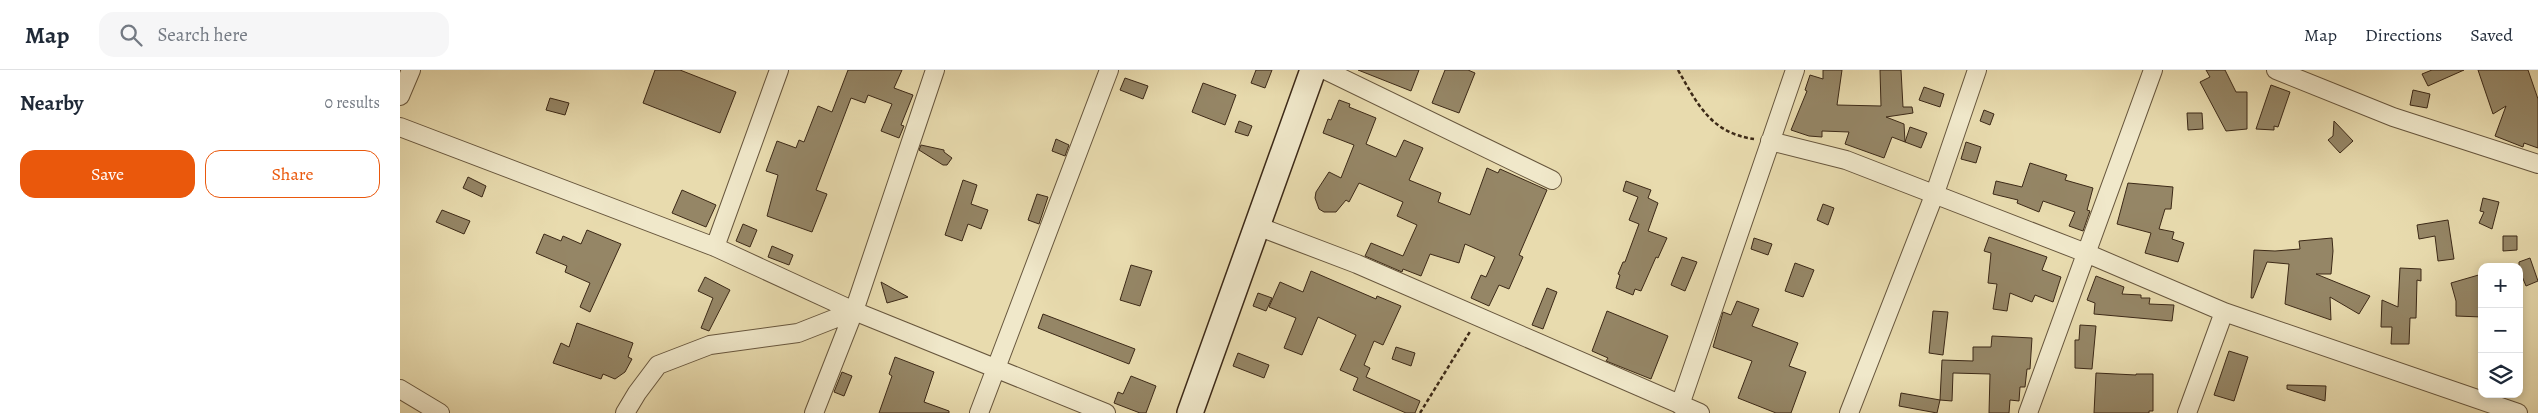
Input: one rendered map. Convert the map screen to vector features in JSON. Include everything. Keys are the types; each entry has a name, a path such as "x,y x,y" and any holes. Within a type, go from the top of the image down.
{"street":[{"path":"400,96 411,70"},
{"path":"715,247 779,70"},
{"path":"814,413 854,311 935,70"},
{"path":"979,413 1109,70"},
{"path":"1190,413 1313,70"},
{"path":"1325,70 1552,180"},
{"path":"1680,404 1795,70"},
{"path":"1849,413 1935,193 1977,70"},
{"path":"2028,413 2153,70"},
{"path":"2276,70 2306,75 2393,117 2538,164"},
{"path":"400,127 715,247 854,311 1106,413"},
{"path":"1770,141 1846,160 2086,253 2224,312 2518,413"},
{"path":"1257,226 1358,264 1478,318 1700,413"},
{"path":"625,413 658,365 710,344 798,333 854,311"},
{"path":"2188,413 2224,312"},
{"path":"400,389 440,413"}],"path":[{"path":"1678,70 1697,104 1716,125 1743,137 1770,141"},
{"path":"1420,413 1478,318"}],"building":[{"path":"655,70 680,70 736,92 720,133 643,103"},
{"path":"848,70 902,70 894,88 913,95 901,125 904,126 899,138 881,131 892,104 868,95 865,103 851,98 816,190 827,194 812,232 767,216 778,175 766,171 777,141 796,148 799,140 804,142 818,106 832,112"},
{"path":"1256,70 1272,70 1265,88 1251,83"},
{"path":"1358,70 1419,70 1411,91"},
{"path":"1445,70 1468,70 1475,73 1459,113 1432,103"},
{"path":"1823,70 1842,70 1837,105 1881,106 1880,70 1901,70 1903,107 1912,107 1913,113 1886,117 1904,124 1905,142 1892,137 1884,158 1845,144 1849,132 1822,131 1822,137 1809,136 1791,130 1807,91 1805,90 1810,75 1823,79"},
{"path":"2206,70 2225,70 2236,92 2247,92 2247,129 2226,131 2200,82 2210,77"},
{"path":"2432,70 2464,70 2428,86 2422,74"},
{"path":"2478,70 2528,70 2538,99 2538,148 2524,143 2523,147 2495,136 2506,106 2493,114"},
{"path":"1125,78 1148,86 1143,99 1120,90"},
{"path":"1203,83 1236,95 1225,125 1192,112"},
{"path":"2271,85 2290,92 2278,127 2274,126 2274,130 2256,129"},
{"path":"1924,87 1944,94 1940,107 1919,100"},
{"path":"2413,90 2430,94 2427,108 2410,105"},
{"path":"550,98 569,103 565,115 546,110"},
{"path":"1339,100 1350,104 1349,107 1376,118 1366,144 1396,157 1404,140 1423,148 1409,180 1441,193 1438,202 1470,215 1487,168 1498,173 1500,169 1547,190 1519,255 1523,257 1509,289 1499,285 1489,306 1471,298 1481,275 1486,277 1495,257 1465,244 1459,263 1430,254 1421,276 1403,269 1402,272 1365,256 1371,243 1403,256 1417,225 1397,216 1403,202 1359,183 1349,202 1346,200 1336,212 1324,212 1319,209 1315,198 1316,192 1329,172 1341,178 1354,145 1323,133 1328,119 1331,120"},
{"path":"1984,110 1994,114 1990,125 1980,121"},
{"path":"2187,113 2202,113 2203,129 2188,130"},
{"path":"1239,121 1252,126 1248,136 1235,132"},
{"path":"2334,121 2353,141 2340,153 2328,140 2333,136"},
{"path":"1910,127 1927,133 1921,148 1905,142"},
{"path":"1056,139 1069,145 1065,156 1052,151"},
{"path":"1966,142 1981,147 1976,163 1961,159"},
{"path":"921,145 944,150 952,158 947,165 943,165 919,150"},
{"path":"2030,163 2067,175 2065,180 2093,188 2087,210 2090,211 2083,231 2069,226 2075,212 2043,201 2039,212 2017,203 2018,200 1993,194 1996,181 2022,187"},
{"path":"468,177 486,186 482,197 463,188"},
{"path":"963,180 977,185 971,204 988,210 981,229 968,224 962,241 945,235"},
{"path":"1626,181 1651,190 1648,198 1658,203 1648,231 1667,238 1658,258 1656,257 1641,291 1635,289 1633,295 1616,288 1620,275 1618,274 1623,262 1625,262 1639,224 1629,220 1638,197 1623,191"},
{"path":"2128,183 2173,187 2171,209 2165,209 2159,229 2174,232 2172,239 2184,243 2178,262 2145,253 2151,233 2117,224"},
{"path":"682,190 716,205 706,227 672,213"},
{"path":"1037,194 1048,197 1039,224 1028,220"},
{"path":"2483,198 2499,202 2492,229 2479,223 2484,212 2480,211"},
{"path":"1823,204 1834,208 1828,225 1817,220"},
{"path":"442,210 470,221 464,234 436,222"},
{"path":"2448,220 2454,259 2438,261 2435,236 2419,239 2417,225"},
{"path":"743,224 757,230 750,247 736,241"},
{"path":"587,230 621,244 590,312 580,307 590,283 565,272 567,266 536,253 544,234 561,241 563,236 581,244"},
{"path":"2503,236 2517,236 2517,250 2503,251"},
{"path":"1989,237 2047,257 2042,270 2061,277 2053,302 2035,295 2032,302 2010,293 2007,311 1993,309 1997,284 1988,283 1991,253 1984,251"},
{"path":"1754,238 1772,244 1768,255 1751,249"},
{"path":"2332,238 2331,274 2316,274 2370,296 2359,314 2330,297 2331,320 2285,304 2289,264 2267,262 2253,298 2251,298 2254,250 2300,249 2299,241"},
{"path":"772,246 793,255 789,265 768,257"},
{"path":"1682,257 1697,262 1685,291 1671,285"},
{"path":"2530,258 2538,281 2526,286 2523,279 2523,263 2519,262"},
{"path":"1795,263 1814,270 1803,297 1785,291"},
{"path":"1131,265 1152,271 1140,306 1120,300"},
{"path":"2400,268 2421,269 2421,281 2417,280 2416,318 2410,318 2409,344 2391,344 2392,327 2381,327 2382,300 2398,307"},
{"path":"1311,271 1376,299 1377,296 1401,306 1383,345 1374,341 1364,365 1370,368 1366,377 1420,401 1415,413 1406,413 1353,390 1358,378 1340,370 1356,335 1318,317 1302,355 1284,348 1296,318 1269,307 1280,282 1303,292"},
{"path":"2478,275 2478,317 2456,316 2456,301 2451,283"},
{"path":"2096,276 2124,287 2122,294 2141,295 2141,298 2150,298 2149,304 2174,305 2172,321 2094,314 2095,303 2087,300"},
{"path":"705,277 730,290 709,331 701,328 713,298 698,291"},
{"path":"881,282 908,297 887,303"},
{"path":"1547,288 1557,292 1543,329 1532,325"},
{"path":"1258,293 1272,298 1266,311 1253,306"},
{"path":"1737,301 1759,309 1752,326 1798,343 1789,366 1806,372 1791,413 1776,413 1738,398 1752,361 1713,347 1723,312 1731,315"},
{"path":"1607,311 1668,336 1651,379 1606,361 1608,358 1592,351"},
{"path":"1933,311 1948,312 1943,355 1929,353"},
{"path":"1043,314 1135,349 1129,364 1038,328"},
{"path":"577,323 633,343 628,357 632,359 625,372 615,379 603,374 601,379 553,363 561,343 569,347"},
{"path":"2080,325 2096,326 2092,369 2075,368 2075,340 2079,340"},
{"path":"1992,336 2032,338 2030,369 2027,369 2025,387 2020,387 2019,401 2010,400 2009,413 1989,413 1990,374 1953,373 1952,401 1940,400 1942,360 1973,361 1973,347 1991,347"},
{"path":"1396,347 1415,353 1411,366 1392,359"},
{"path":"2229,351 2248,357 2234,401 2214,395"},
{"path":"1238,353 1269,365 1264,378 1233,366"},
{"path":"895,357 934,372 924,402 949,411 949,413 879,413 892,376 889,374"},
{"path":"842,372 852,376 844,396 834,392"},
{"path":"2096,373 2153,374 2153,411 2149,411 2149,413 2094,413"},
{"path":"1131,376 1156,386 1146,413 1140,413 1114,403 1118,392 1123,394"},
{"path":"2287,385 2326,386 2325,401 2287,389"},
{"path":"1901,393 1940,400 1937,413 1899,406"}]}
